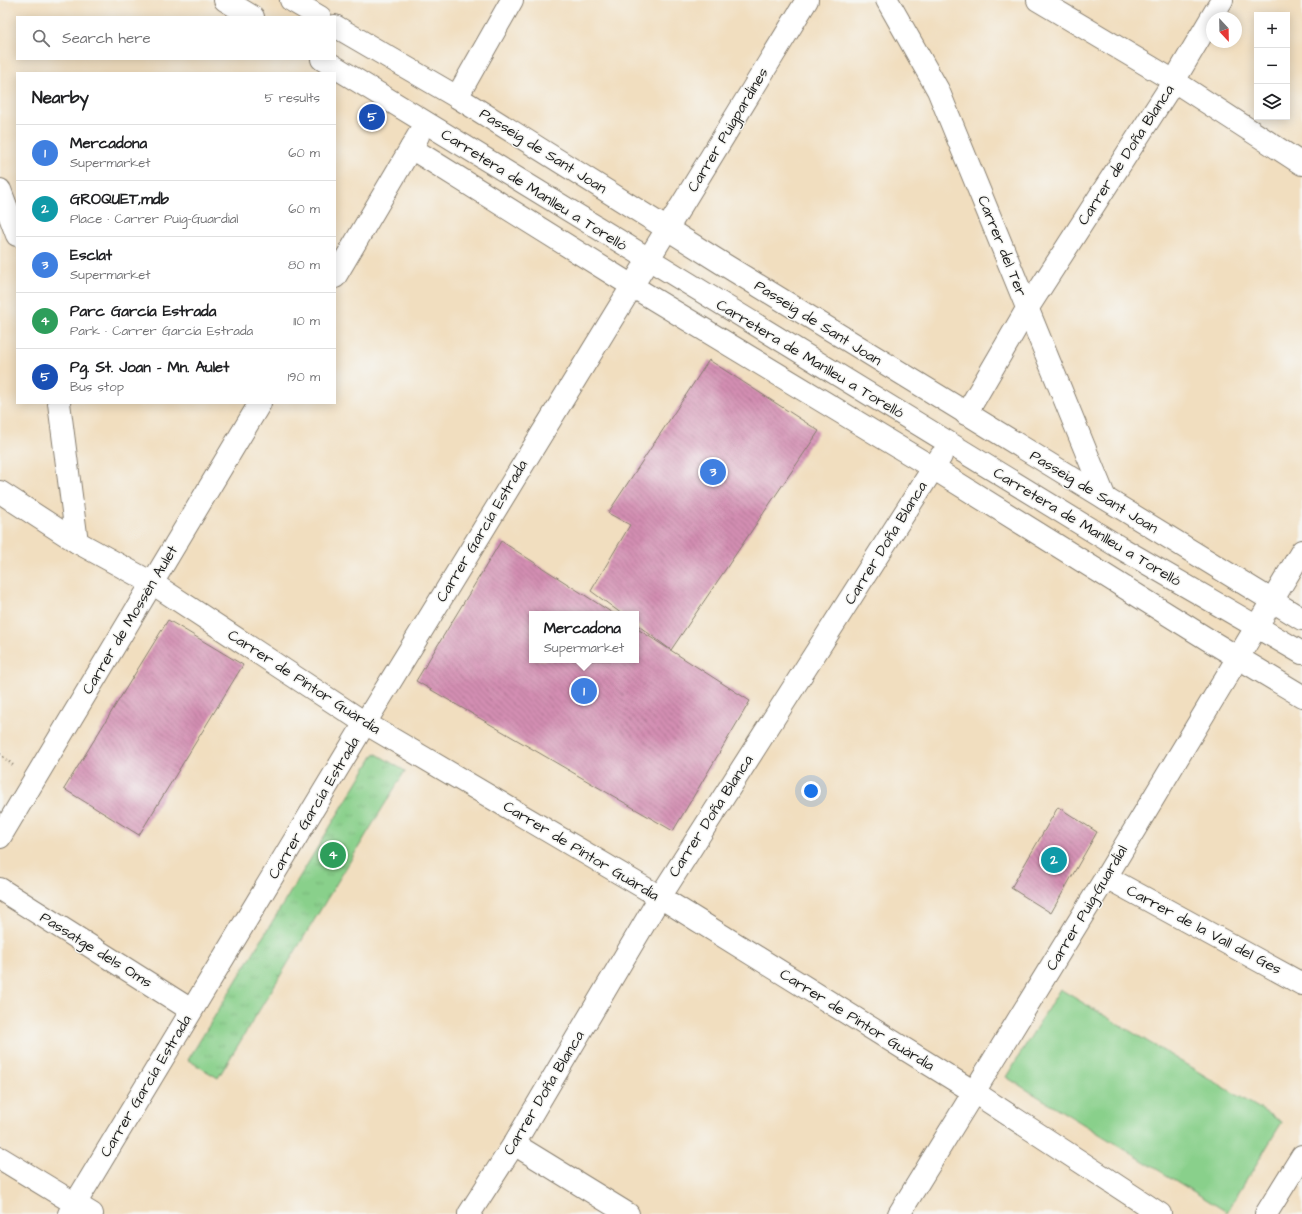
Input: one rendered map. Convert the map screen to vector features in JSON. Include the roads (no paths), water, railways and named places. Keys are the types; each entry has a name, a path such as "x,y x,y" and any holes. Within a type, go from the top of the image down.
{"street":[{"path":"225,0 251,16"},
{"path":"291,0 318,16"},
{"path":"457,97 512,0"},
{"name":"Carrer Puigpardines","path":"648,260 807,0"},
{"name":"Carrer del Ter","path":"888,0 938,90 1105,498"},
{"path":"1038,0 1174,81 1302,164"},
{"name":"Carrer de Doña Blanca","path":"1027,309 1174,81 1222,0"},
{"name":"Passeig de Sant Joan","path":"336,27 457,97 667,230 1302,619"},
{"name":"Carretera de Manlleu a Torelló","path":"324,60 949,444 1119,547 1302,653"},
{"path":"336,275 426,123"},
{"path":"411,148 632,286 933,468 1237,658 1302,696"},
{"path":"0,190 16,232"},
{"name":"Carrer García Estrada","path":"79,1211 191,1010 648,260"},
{"path":"966,414 1027,309"},
{"path":"59,404 77,542"},
{"name":"Carrer de Mossèn Aulet","path":"0,836 259,404"},
{"name":"Carrer Doña Blanca","path":"469,1214 514,1144 660,897 949,444"},
{"name":"Carrer de Pintor Guàrdia","path":"0,492 77,542 152,583 365,723 660,897 974,1092 1160,1214"},
{"name":"Carrer Puig-Guardial","path":"899,1214 1106,877 1302,551"},
{"name":"Carrer de la Vall del Ges","path":"1106,877 1302,984"},
{"name":"Passatge dels Oms","path":"0,890 191,1010"},
{"path":"514,1144 628,1214"},
{"path":"1266,1214 1302,1156"},
{"path":"0,1158 79,1211"}],"place":[{"name":"Pg. St. Joan - Mn. Aulet","path":"372,117"},
{"name":"Esclat","path":"713,472"},
{"name":"Mercadona","path":"584,691"},
{"name":"Parc García Estrada","path":"333,855"},
{"name":"GROQUET,mdb","path":"1054,860"}]}
